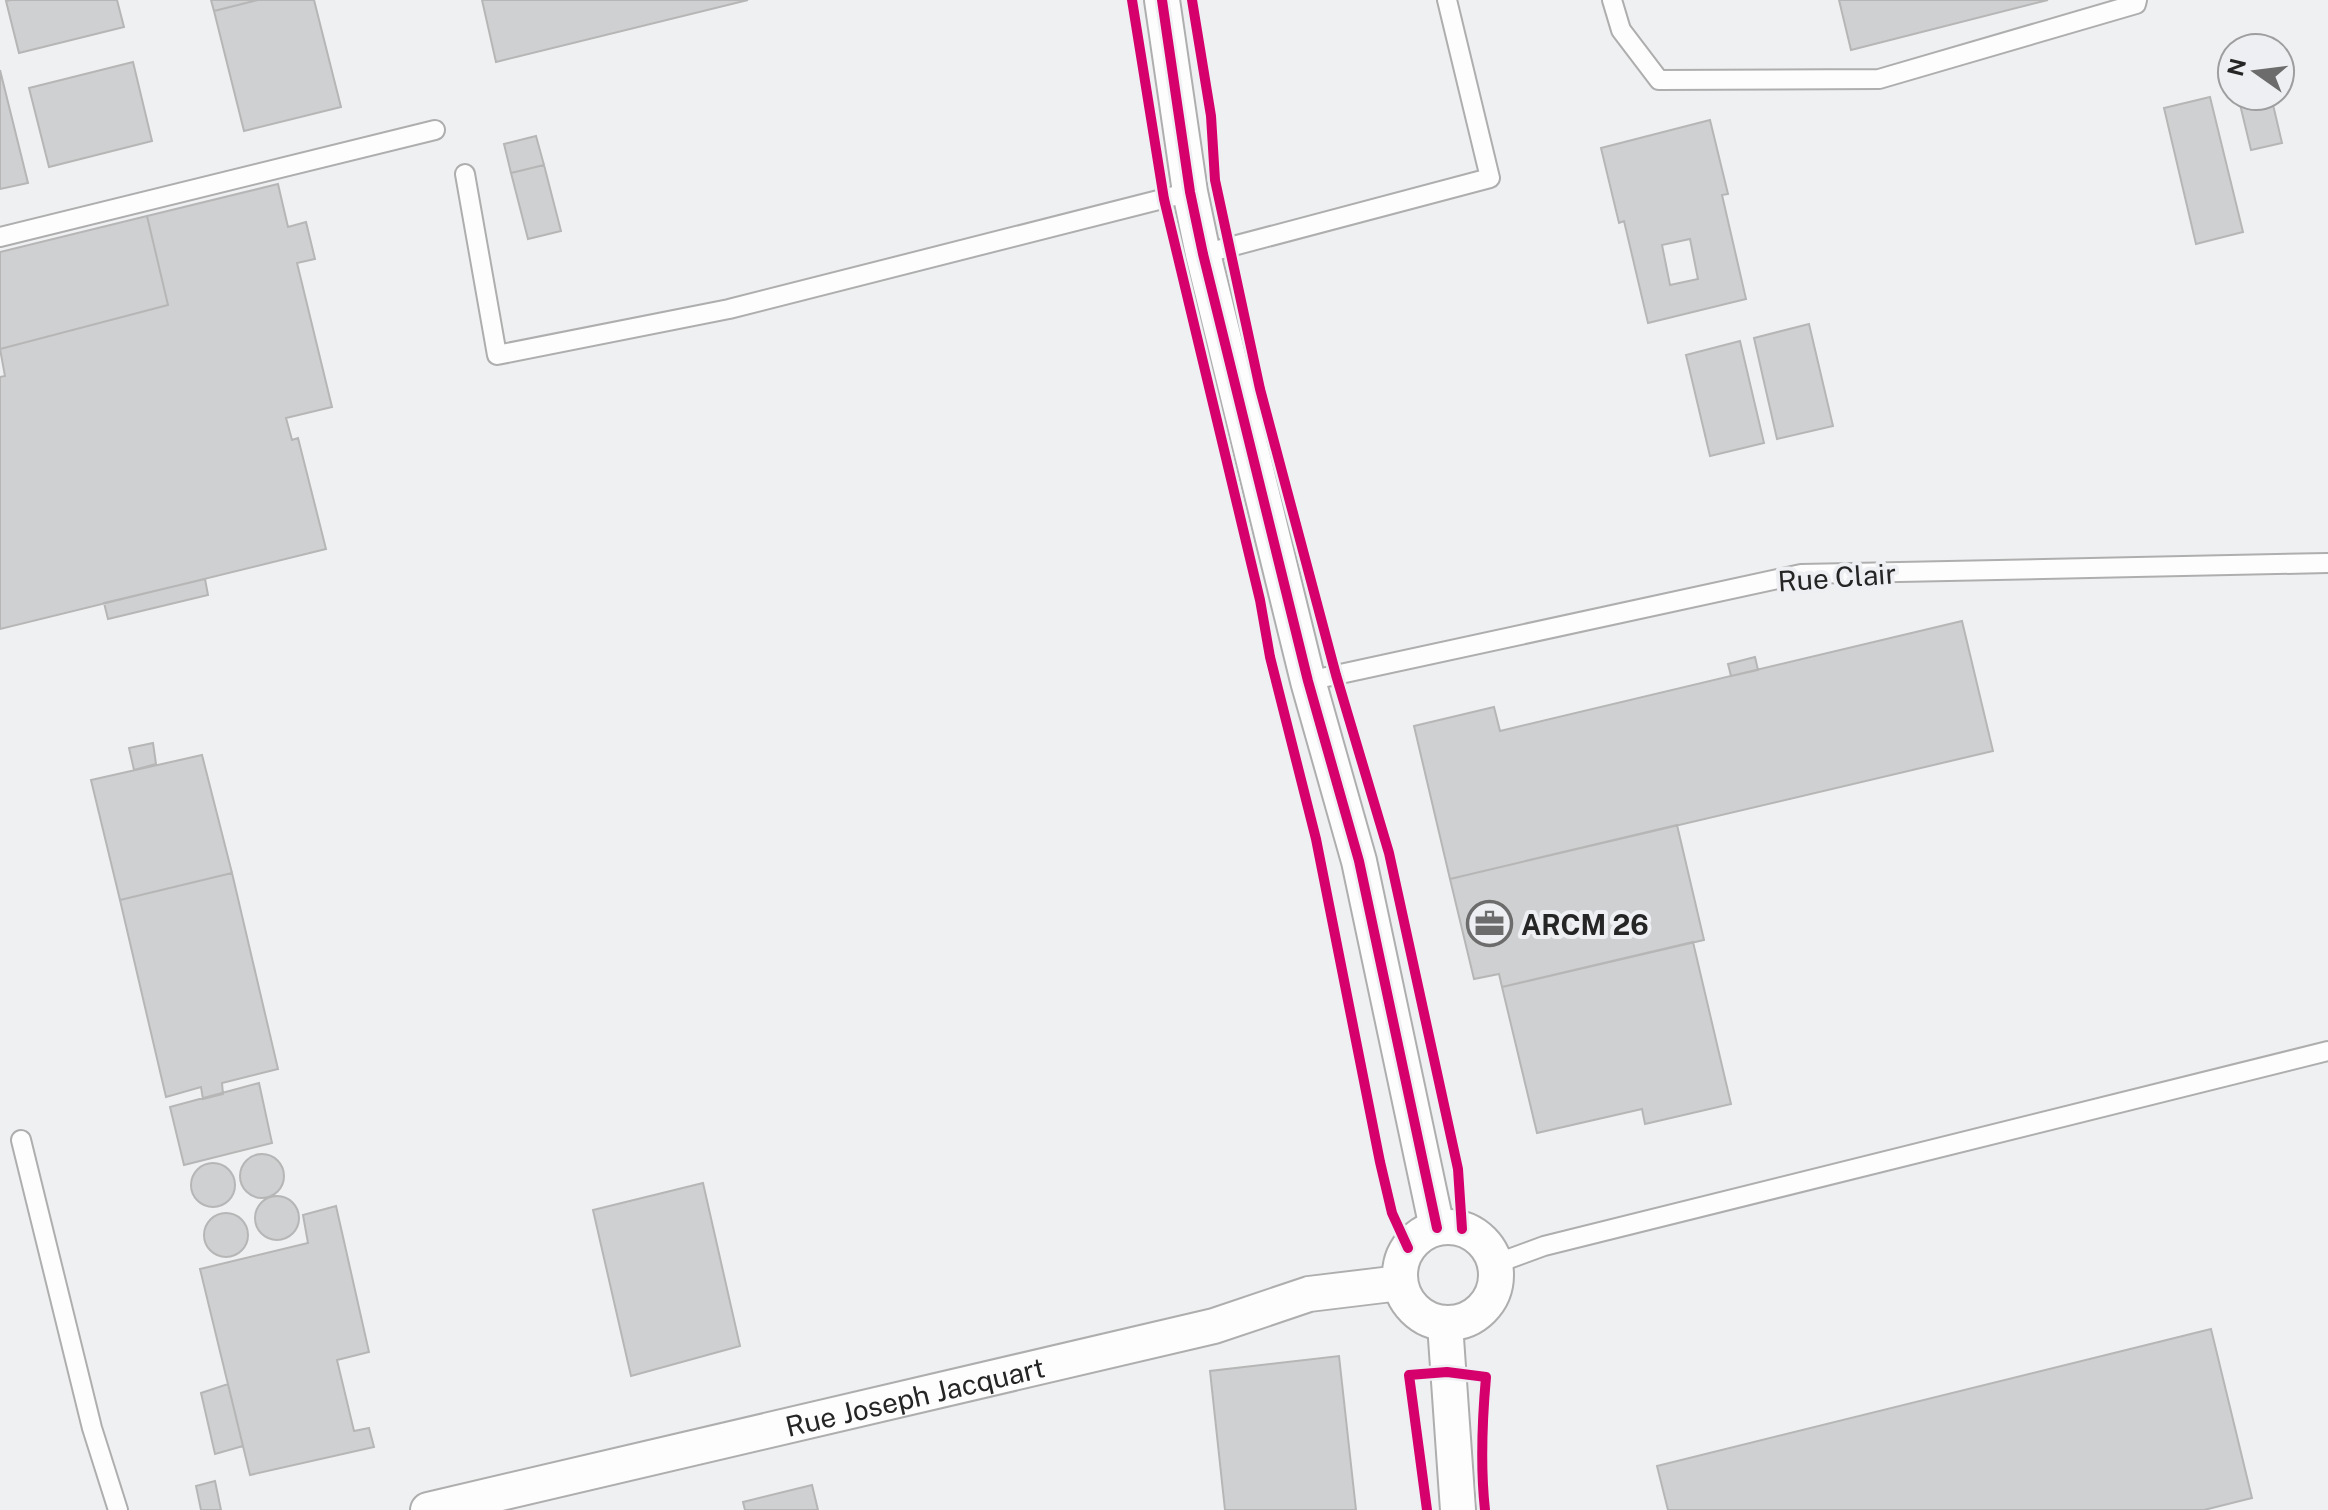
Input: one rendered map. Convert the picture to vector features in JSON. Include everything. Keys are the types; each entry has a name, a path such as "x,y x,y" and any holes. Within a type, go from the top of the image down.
{"street":[{"path":"1162,0 1190,192 1203,254 1308,681 1359,861 1437,1228"},
{"path":"1437,1228 1462,1229 1477,1236 1489,1249 1495,1264 1495,1287 1485,1307 1467,1320 1445,1324 1424,1317 1408,1303 1400,1283 1401,1265 1408,1248 1421,1236 1437,1228"},
{"name":"Rue Joseph Jacquart","path":"428,1510 1214,1326 1309,1294 1400,1283"},
{"path":"1445,1324 1458,1510"}],"lane":[{"path":"1203,254 1490,178 1447,0"},
{"path":"1612,0 1621,30 1659,80 1879,79 2136,4 2137,0"},
{"path":"0,237 435,130"},
{"path":"465,174 497,355 729,309 1190,192"},
{"name":"Rue Clair","path":"1308,681 1801,574 2328,563"},
{"path":"1495,1264 1544,1246 2328,1051"},
{"path":"21,1140 92,1428 118,1510"}],"building":[{"path":"117,0 124,27 19,53 6,1"},
{"path":"211,0 258,0 214,11"},
{"path":"258,0 314,0 341,107 244,131 214,11"},
{"path":"482,0 748,0 496,62"},
{"path":"1839,0 2048,0 1851,50"},
{"path":"133,62 152,141 49,167 29,88"},
{"path":"0,70 28,183 0,189"},
{"path":"2210,97 2243,232 2196,244 2164,108"},
{"path":"2242,112 2275,112 2282,143 2251,150"},
{"path":"1710,120 1728,194 1722,195 1746,299 1648,323 1624,221 1619,223 1601,148","holes":["1690,239 1698,279 1670,285 1662,245"]},
{"path":"536,136 544,165 511,173 504,144"},
{"path":"544,165 561,231 528,239 511,173"},
{"path":"278,184 288,227 306,222 315,259 297,263 332,407 286,418 292,440 298,438 326,549 0,629 0,377 5,376 0,349 168,305 147,216"},
{"path":"147,216 168,305 0,349 0,252"},
{"path":"1809,324 1833,426 1777,439 1754,338"},
{"path":"1740,341 1764,443 1710,456 1686,355"},
{"path":"205,579 208,595 108,619 104,603"},
{"path":"1962,621 1993,751 1450,879 1414,726 1494,707 1500,731"},
{"path":"1755,657 1758,670 1731,676 1728,664"},
{"path":"153,743 156,764 134,770 129,748"},
{"path":"202,755 232,873 120,900 91,780"},
{"path":"1677,825 1704,940 1502,987 1499,974 1474,979 1450,879"},
{"path":"232,873 278,1069 222,1083 223,1094 203,1099 201,1087 166,1097 120,900"},
{"path":"1693,942 1731,1104 1645,1124 1642,1109 1537,1133 1502,987"},
{"path":"259,1083 272,1143 184,1165 170,1107"},
{"path":"262,1154 278,1160 284,1176 278,1192 262,1198 246,1192 240,1176 246,1160"},
{"path":"213,1163 228,1170 235,1185 228,1200 213,1207 198,1200 191,1185 198,1170"},
{"path":"703,1183 740,1346 631,1376 593,1210"},
{"path":"277,1196 293,1202 299,1218 293,1234 277,1240 261,1234 255,1218 261,1202"},
{"path":"336,1206 369,1352 337,1360 354,1431 369,1428 374,1447 250,1475 200,1269 308,1243 303,1215"},
{"path":"226,1213 241,1220 248,1235 241,1250 226,1257 211,1250 204,1235 211,1220"},
{"path":"2211,1329 2252,1498 2204,1510 1668,1510 1657,1466"},
{"path":"1339,1356 1356,1510 1225,1510 1210,1371"},
{"path":"228,1384 243,1446 215,1454 201,1393"},
{"path":"215,1481 221,1510 201,1510 196,1486"},
{"path":"812,1485 818,1510 745,1510 743,1502"}],"cycle path":[{"path":"1132,0 1164,199 1260,600 1270,657 1316,839 1380,1162 1392,1213 1408,1248"},
{"path":"1162,0 1190,192 1203,254 1308,681 1359,861 1437,1228"},
{"path":"1192,0 1211,116 1215,180 1260,389 1336,675 1389,853 1458,1169 1462,1229"},
{"path":"1427,1510 1409,1375 1447,1372 1486,1377 1482,1444 1485,1510"}],"place":[{"name":"ARCM 26","path":"1490,924"}]}
